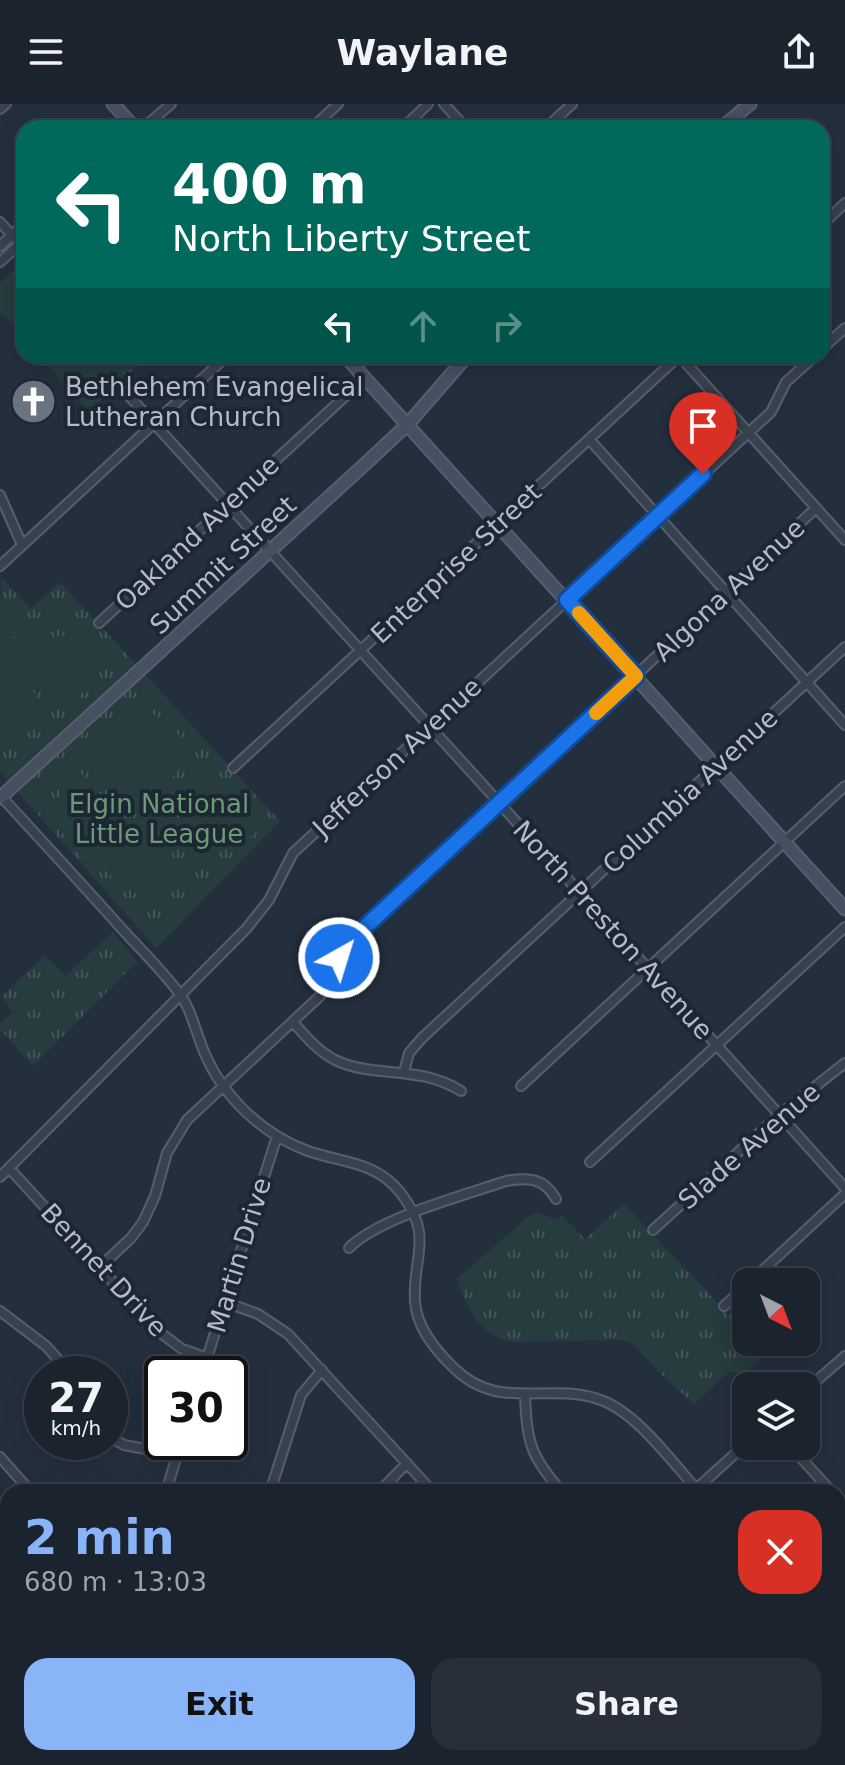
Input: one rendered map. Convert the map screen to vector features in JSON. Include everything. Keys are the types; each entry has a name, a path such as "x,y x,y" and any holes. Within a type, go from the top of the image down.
{"main road":[{"path":"113,104 128,120"},
{"path":"731,120 750,104"},
{"path":"352,364 845,909"},
{"name":"Summit Street","path":"1,797 408,424 460,364"}],"street":[{"path":"0,109 6,104"},
{"path":"152,120 171,104"},
{"path":"321,120 338,104"},
{"path":"411,120 428,104"},
{"path":"444,104 459,120"},
{"path":"555,120 572,104"},
{"path":"830,217 845,203"},
{"path":"0,222 16,238"},
{"path":"0,246 16,231"},
{"path":"0,262 16,247"},
{"path":"830,342 845,328"},
{"path":"0,566 218,364"},
{"name":"Enterprise Street","path":"233,768 669,364"},
{"path":"687,364 845,540"},
{"name":"Jefferson Avenue","path":"0,1177 263,909 293,853 773,410 786,382 806,364"},
{"name":"Oakland Avenue","path":"99,623 365,378"},
{"name":"North Preston Avenue","path":"130,397 649,969 845,1191"},
{"path":"589,439 845,725"},
{"path":"0,495 22,545"},
{"name":"Algona Avenue","path":"100,1267 143,1222 155,1196 166,1156 189,1117 322,993 341,954 353,938 816,508"},
{"name":"Columbia Avenue","path":"404,1072 409,1053 420,1040 845,647"},
{"path":"521,1086 845,786"},
{"path":"1,797 180,995 205,1053 248,1114 277,1136 311,1152 358,1163 376,1171 400,1193 414,1214 420,1246 415,1302 420,1322 429,1339 454,1368 491,1391 525,1395 579,1395 611,1404 631,1418 692,1484"},
{"path":"590,1162 845,927"},
{"path":"293,1022 313,1044 336,1060 357,1067 432,1077 461,1091"},
{"name":"Slade Avenue","path":"653,1230 779,1115 845,1063"},
{"name":"Martin Drive","path":"209,1356 277,1136"},
{"name":"Bennet Drive","path":"9,1168 164,1336 182,1349 202,1356"},
{"path":"349,1248 377,1228 518,1179 543,1182 556,1199"},
{"path":"765,1268 845,1191"},
{"path":"724,1306 732,1299"},
{"path":"225,1302 258,1314 292,1338 426,1484"},
{"path":"0,1311 55,1356"},
{"path":"820,1378 845,1356"},
{"path":"273,1484 301,1395 322,1370"},
{"path":"525,1395 526,1425 533,1452 553,1484"},
{"path":"0,1457 24,1484"},
{"path":"704,1484 732,1457"},
{"path":"168,1484 176,1460"},
{"path":"803,1460 825,1484"},
{"path":"387,1484 407,1463"}],"green space":[{"path":"16,268 16,318 11,323 0,311 0,283"},
{"path":"46,364 139,364 89,411"},
{"path":"53,364 113,364 81,394"},
{"name":"Elgin National Little League","path":"1,577 31,609 60,582 280,821 156,948 0,772"},
{"path":"0,596 26,624 25,630 0,646"},
{"path":"65,635 82,638 108,655 83,691 74,701 66,704 48,692 21,657 53,637"},
{"path":"0,652 32,688 37,700 23,716 0,727"},
{"path":"135,708 153,714 196,749 141,814 132,814 73,754 118,714"},
{"path":"77,769 121,817 120,824 84,860 65,837 56,816 60,794"},
{"path":"207,776 229,783 268,822 244,842 234,837 226,822 212,836 198,837 164,799 183,783"},
{"path":"144,828 164,835 176,844 155,888 142,897 123,886 93,860 114,836"},
{"path":"113,932 137,962 33,1066 0,1029 0,1024 13,1012 1,997 45,955 65,976"},
{"path":"624,1204 732,1318 732,1356 764,1356 746,1372 730,1371 694,1404 633,1344 621,1340 514,1342 502,1339 484,1328 465,1301 457,1279 529,1216 537,1212 554,1219 563,1217 585,1239"}],"slow traffic":[{"path":"579,613 636,676 596,713"}],"place":[{"name":"Bethlehem Evangelical Lutheran Church","path":"34,402"}],"route":[{"path":"339,958 365,927 636,676 567,600 703,474"}]}
